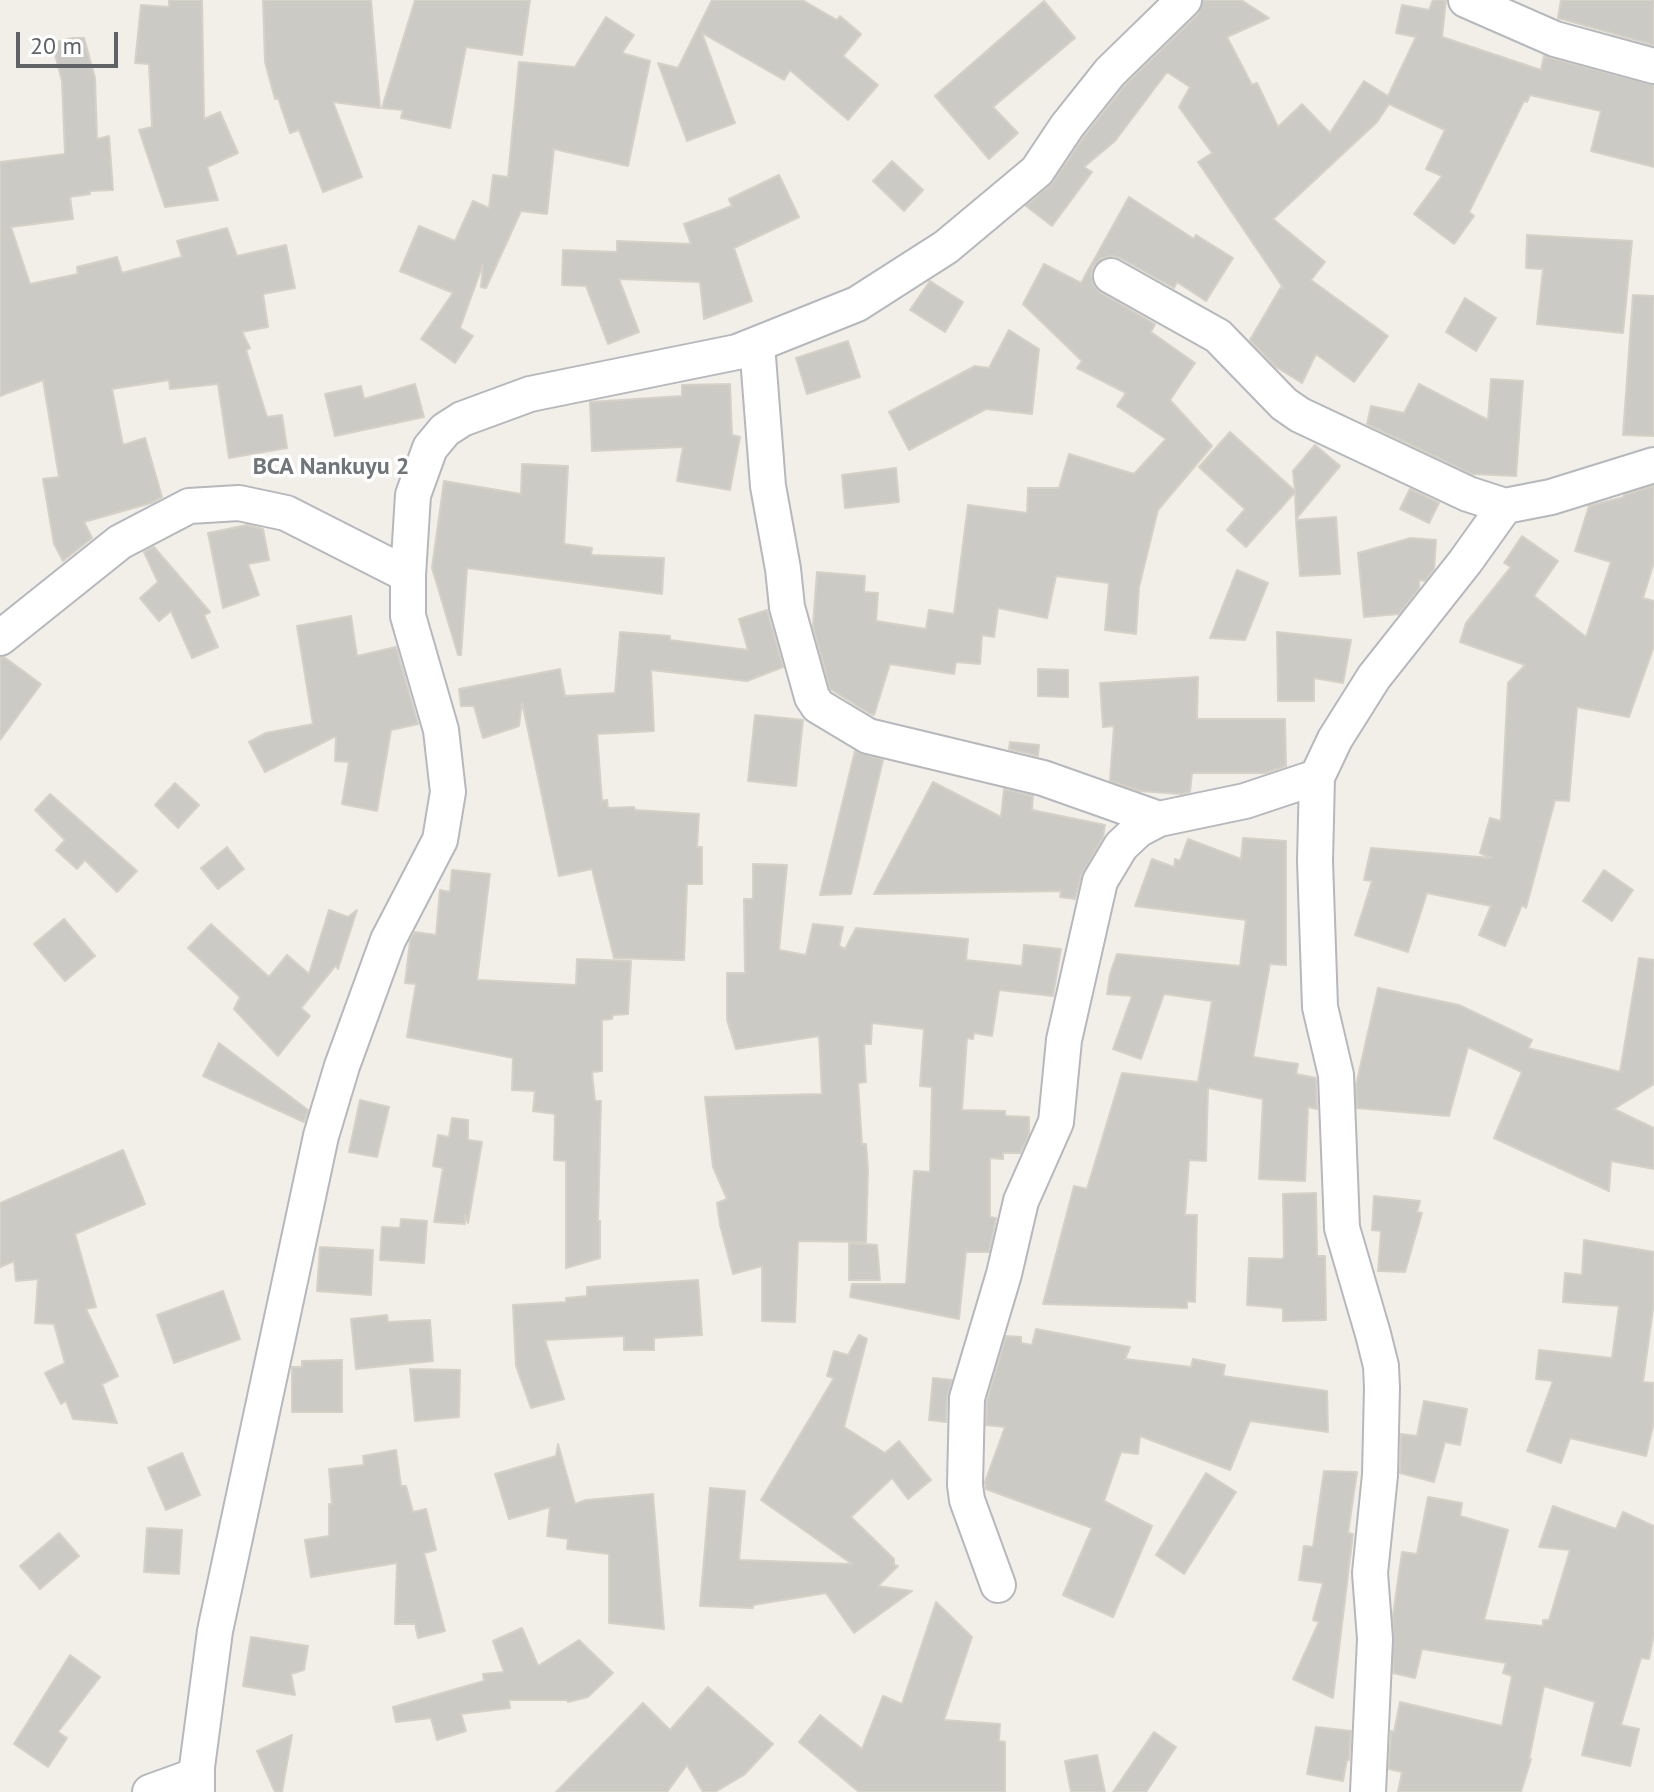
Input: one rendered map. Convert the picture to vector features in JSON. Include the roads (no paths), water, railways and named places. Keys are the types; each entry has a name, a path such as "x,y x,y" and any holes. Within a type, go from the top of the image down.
{"street":[{"path":"150,1792 197,1784 215,1631 321,1136 342,1066 388,940 440,840 448,792 441,730 408,616 413,495 430,448 445,430 462,419 530,394 723,355 857,304 946,247 1037,171 1067,126 1110,72 1184,0"},
{"path":"1466,0 1555,39 1654,66"},
{"path":"1111,276 1218,336 1284,404 1300,415 1468,494 1505,506 1551,497 1654,465"},
{"path":"757,344 768,486 787,607 812,697 818,706 868,736 1043,778 1159,819"},
{"path":"0,638 120,542 189,506 239,503 286,513 408,575"},
{"path":"1368,1792 1375,1639 1370,1573 1380,1475 1381,1366 1342,1228 1336,1075 1320,1007 1315,861 1317,777 1335,739 1374,677 1505,506"},
{"path":"998,1585 967,1500 967,1398 1004,1274 1021,1201 1056,1122 1064,1040 1083,944 1100,881 1121,846 1138,830 1159,819 1245,801 1317,777"}],"district":[{"name":"BCA Nankuyu 2","path":"331,467"}]}
